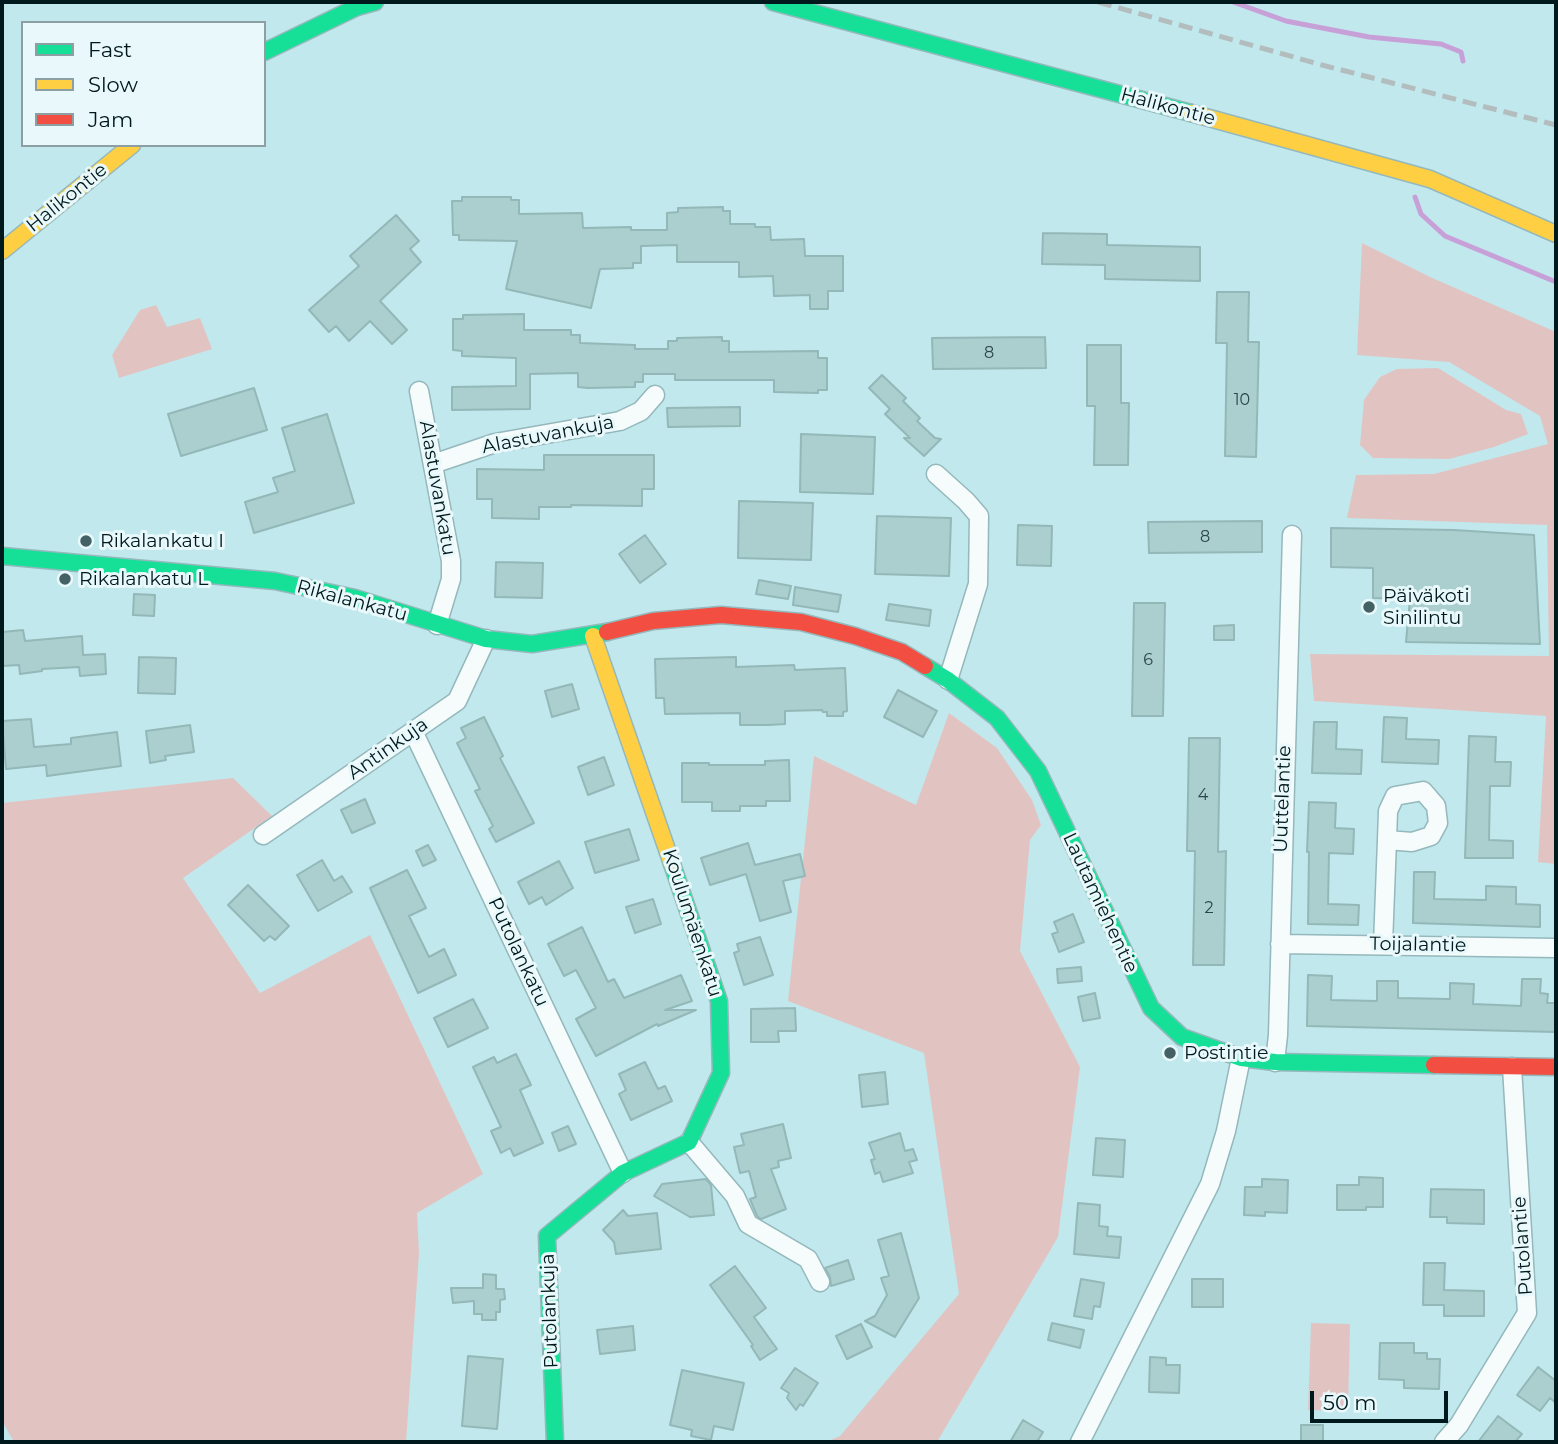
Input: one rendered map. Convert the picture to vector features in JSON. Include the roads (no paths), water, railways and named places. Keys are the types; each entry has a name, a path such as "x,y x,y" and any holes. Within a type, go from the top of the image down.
{"street":[{"path":"266,51 358,7 375,2"},
{"name":"Halikontie","path":"773,2 1306,143 1430,179 1556,234"},
{"name":"Halikontie","path":"2,251 130,147"},
{"name":"Alastuvankatu","path":"419,391 451,561 451,579 437,625"},
{"name":"Alastuvankuja","path":"433,464 495,443 620,421 641,411 655,395"},
{"path":"936,474 979,516 978,584 948,680"},
{"name":"Uuttelantie","path":"1275,1062 1278,1035 1292,535"},
{"name":"Rikalankatu","path":"2,556 275,581 355,598 486,639 532,644 593,636 653,621 699,617"},
{"name":"Lautamiehentie","path":"699,617 721,615 802,622 902,652 948,680 997,718 1038,771 1151,1008 1182,1037 1241,1058 1275,1062 1556,1068"},
{"name":"Koulumäenkatu","path":"593,636 719,1001 721,1073 689,1142"},
{"name":"Antinkuja","path":"263,835 457,701 486,639"},
{"name":"Putolankatu","path":"414,731 623,1173"},
{"path":"1383,944 1387,840"},
{"name":"Toijalantie","path":"1280,944 1556,948"},
{"path":"1080,1442 1210,1184 1226,1131 1241,1058"},
{"name":"Putolantie","path":"1444,1442 1459,1425 1527,1312 1512,1067"},
{"path":"623,1173 689,1142 735,1196 748,1224 808,1259 820,1282"},
{"name":"Putolankuja","path":"555,1442 547,1236 623,1173"}],"waterway":[{"path":"1233,2 1286,21 1369,37 1441,44 1461,52 1463,61"},
{"path":"1415,197 1421,214 1445,236 1556,282"}],"railway":[{"path":"1098,2 1322,65 1556,125"}],"place":[{"name":"Rikalankatu I","path":"86,541"},
{"name":"Rikalankatu L","path":"65,579"},
{"name":"Päiväkoti Sinilintu","path":"1369,607"},
{"name":"Postintie","path":"1170,1053"}]}
